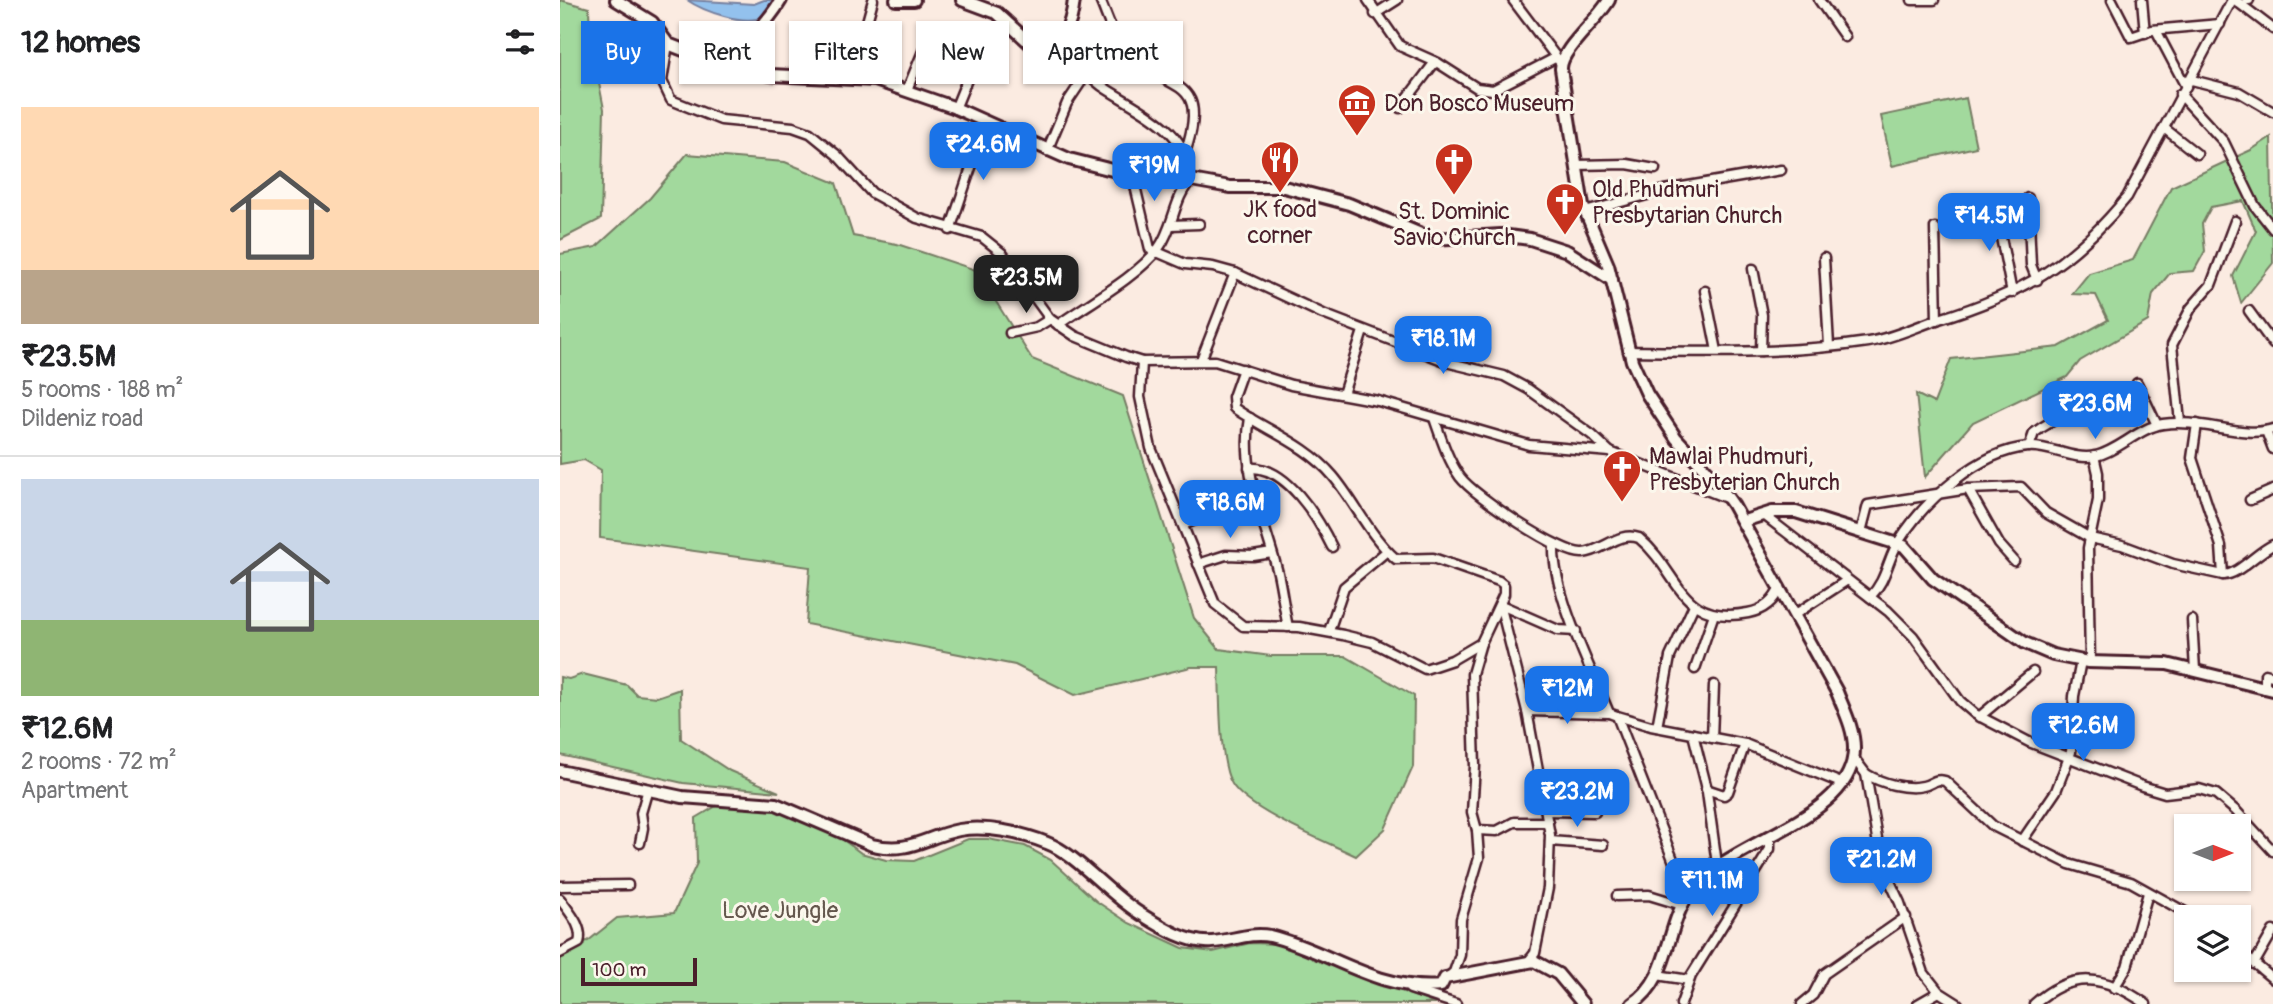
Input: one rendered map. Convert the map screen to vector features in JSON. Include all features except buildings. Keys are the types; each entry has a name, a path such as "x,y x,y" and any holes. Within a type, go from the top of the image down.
{"street":[{"path":"616,0 652,22 668,44 679,48"},
{"path":"766,21 782,0"},
{"path":"867,21 873,0"},
{"path":"896,0 914,0"},
{"path":"962,0 997,13 1023,37"},
{"path":"1068,21 1074,0"},
{"path":"1010,332 1054,322 1157,251 1171,225 1188,178 1185,153 1194,125 1183,89 1140,65 1124,51 1100,0"},
{"path":"1368,0 1375,14 1400,46 1485,90 1505,85 1558,61 1591,26 1609,0"},
{"path":"1375,14 1396,0"},
{"path":"1513,0 1558,61 1585,212 1612,280 1628,351 1647,394 1676,438 1729,499 1744,522 1837,692 1849,721 1853,757 1842,783 1805,817 1717,864 1691,890 1682,905 1657,975 1646,993 1632,1004"},
{"path":"1819,0 1845,37"},
{"path":"1912,0 1934,0"},
{"path":"2112,0 2128,36 2220,23"},
{"path":"2142,0 2145,33"},
{"path":"1628,351 1760,351 1829,346 1888,337 2012,293 2068,260 2105,224 2127,197 2180,94 2233,0 2273,29"},
{"path":"2156,30 2187,82"},
{"path":"668,44 662,81 671,100 721,120 803,129 822,141 872,192 917,218 950,230 982,237 992,244 1054,322 1075,336 1142,362 1201,360 1243,369 1292,385 1343,394 1529,445 1610,452 1729,499"},
{"path":"1400,108 1435,62"},
{"path":"907,90 916,68"},
{"path":"2187,82 2228,88 2273,112"},
{"path":"888,84 956,109 1069,159 1132,173 1188,178 1240,188 1284,187 1349,204 1433,239 1501,234 1530,239 1567,251 1612,280"},
{"path":"956,109 966,84"},
{"path":"1046,151 1064,109 1080,84"},
{"path":"1100,84 1150,115 1185,153"},
{"path":"2180,94 2224,142 2255,206 2273,229"},
{"path":"950,230 986,124"},
{"path":"2164,128 2197,154"},
{"path":"1576,165 1614,163 1655,169"},
{"path":"1585,212 1665,190 1781,170"},
{"path":"1132,173 1148,244 1157,251 1185,264 1213,267 1234,273 1363,331 1450,363 1512,380 1592,435 1610,452"},
{"path":"2028,198 2031,265 2037,280"},
{"path":"1995,207 2012,293"},
{"path":"2180,422 2172,345 2191,308 2211,285 2235,222"},
{"path":"1171,225 1199,224"},
{"path":"1935,228 1937,320"},
{"path":"1824,258 1829,346"},
{"path":"1753,269 1762,315 1760,351"},
{"path":"1201,360 1234,273"},
{"path":"1704,290 1717,351"},
{"path":"2249,311 2273,344"},
{"path":"1343,394 1363,331"},
{"path":"1142,362 1140,397 1151,448 1215,604 1234,621 1243,626 1329,631 1372,642 1426,669 1452,660 1481,642"},
{"path":"1243,369 1232,403 1234,408 1287,439 1332,474 1387,551 1402,560 1433,558 1499,580 1504,590 1501,604 1481,642 1470,693 1475,766 1472,812 1477,831 1477,871 1461,919 1460,955 1454,972 1445,978 1441,986 1390,982"},
{"path":"2137,383 2157,425"},
{"path":"2029,447 2034,433 2041,428 2089,399 2109,391"},
{"path":"1250,418 1246,437 1249,468 1288,627"},
{"path":"1434,418 1448,456 1471,489 1554,545 1583,553 1625,536 1639,538 1694,605 1714,614 1758,610 1776,597 1780,586"},
{"path":"1870,597 1886,576 1897,543 1936,495 1962,472 2029,447 2072,457 2094,456 2157,425 2180,422 2234,428 2248,433 2270,430 2273,449"},
{"path":"2197,424 2192,458 2221,545 2223,575"},
{"path":"2022,841 2056,791 2074,737 2074,696 2086,661 2090,538 2098,500 2094,456"},
{"path":"1249,468 1269,470 1304,501 1321,522 1332,547"},
{"path":"1861,533 1868,505 1968,489 2021,487 2046,513 2090,538 2122,545 2174,564 2223,575 2231,574 2257,553 2273,545"},
{"path":"1968,489 1999,544 2014,561"},
{"path":"2250,500 2273,490"},
{"path":"1744,522 1764,515 1796,512 1897,543 1910,549 1933,579 2025,643 2053,655 2086,661 2167,664 2269,690 2265,674 2273,676"},
{"path":"1183,525 1208,514 1241,519 1262,516"},
{"path":"1764,515 1902,624 1953,692 1979,717 2029,742 2165,793 2199,789 2216,794 2236,811 2273,851"},
{"path":"1554,545 1555,567 1576,631 1681,880 1691,890"},
{"path":"1329,631 1344,587 1387,551"},
{"path":"1198,564 1226,555 1253,556 1272,553"},
{"path":"1794,615 1846,581"},
{"path":"1501,604 1558,629 1576,631"},
{"path":"1501,604 1527,711 1547,811 1550,841 1548,888 1535,953 1528,962"},
{"path":"1657,727 1670,657 1694,605"},
{"path":"1695,669 1714,614"},
{"path":"2192,620 2195,670"},
{"path":"1979,717 2033,672"},
{"path":"1712,738 1714,685"},
{"path":"1527,711 1613,715 1657,727 1745,744 1842,783"},
{"path":"1693,734 1706,789 1717,864"},
{"path":"1706,789 1726,794 1745,744"},
{"path":"1853,757 1866,774 1881,862 1906,917 1924,973 1943,998 1958,1004"},
{"path":"560,771 700,799 776,804 872,845 888,849 920,845 946,833 970,829 997,831 1048,843 1070,857 1123,903 1182,936 1210,943 1246,935 1269,936 1455,1004"},
{"path":"1866,774 1886,782 1911,786 1942,780 1993,826 2069,863 2131,882 2174,907"},
{"path":"640,843 643,828 641,813 648,789"},
{"path":"1547,811 1595,812"},
{"path":"1477,831 1497,831 1510,822 1548,822"},
{"path":"1681,1004 1689,980 1764,861 1770,849 1770,836"},
{"path":"1550,841 1603,845"},
{"path":"560,886 628,885"},
{"path":"2114,988 2127,967 2148,893"},
{"path":"1617,896 1649,895 1682,905"},
{"path":"560,900 579,927 581,936 579,943 560,953"},
{"path":"1802,1004 1813,995 1824,974 1906,917"},
{"path":"2254,964 2273,931"},
{"path":"2251,961 2273,979"},
{"path":"1445,978 1528,962 1548,966 1583,1004"},
{"path":"1657,975 1689,980"},
{"path":"2034,1004 2063,983 2078,979 2114,988 2146,1004"},
{"path":"1918,1004 1943,998"}],"green space":[{"path":"560,0 589,8 589,21 581,21 581,84 599,84 604,109 601,219 560,240"},
{"path":"1966,98 1976,147 1892,166 1881,116"},
{"path":"2271,137 2273,263 2241,303 2233,276 2256,231 2243,201 2211,207 2202,224 2205,251 2194,271 2170,273 2153,294 2148,321 2080,361 2067,377 1973,422 1925,477 1916,394 1934,403 1951,359 2059,347 2108,320 2096,295 2072,294 2089,273 2133,260 2171,187 2251,150"},
{"path":"687,154 785,162 836,183 853,236 897,244 976,270 1032,359 1123,396 1194,618 1219,649 1271,656 1345,656 1414,696 1413,767 1385,829 1356,856 1289,825 1254,805 1241,794 1232,784 1225,761 1219,667 1191,667 1075,695 1015,665 806,624 810,567 600,538 601,470 584,460 560,464 560,254 596,247 650,198"},
{"path":"583,674 627,685 637,695 657,697 680,689 681,739 730,771 779,792 683,783 560,755 560,677 569,679"},
{"name":"Love Jungle","path":"718,805 768,805 827,828 861,853 886,860 914,861 968,839 988,839 1025,846 1051,860 1096,901 1129,923 1183,948 1213,952 1250,943 1279,944 1435,1004 560,1004 560,946 588,941 617,918 674,913 697,863 696,818"}],"water":[{"path":"687,0 754,4 764,0 778,0 765,16 745,20 713,13"}],"place":[{"name":"Don Bosco Museum","path":"1357,137"},
{"name":"JK food corner","path":"1280,194"},
{"name":"St. Dominic Savio Church","path":"1454,196"},
{"name":"Old Phudmuri Presbytarian Church","path":"1565,236"},
{"name":"Mawlai Phudmuri, Presbyterian Church","path":"1622,503"}]}
